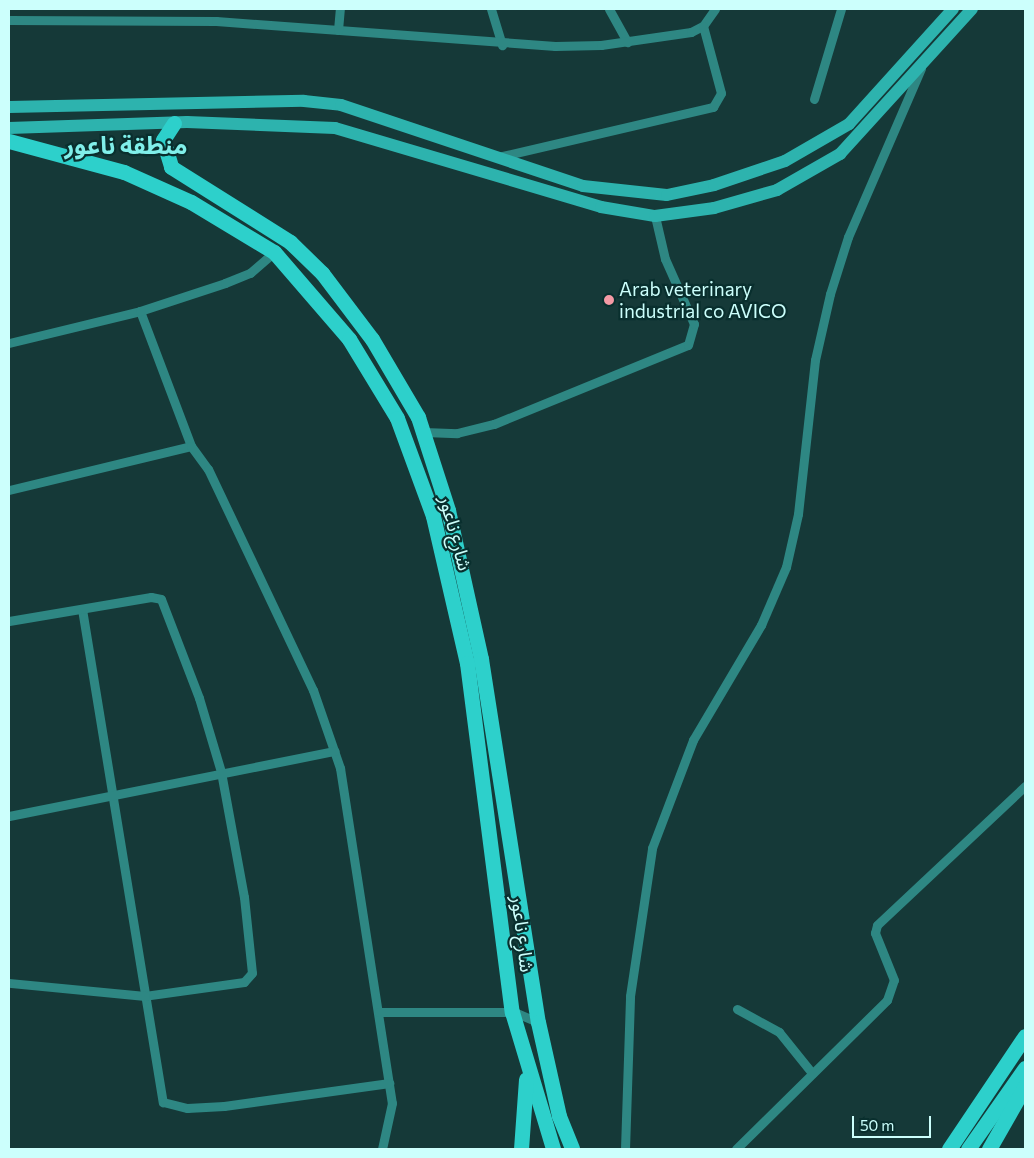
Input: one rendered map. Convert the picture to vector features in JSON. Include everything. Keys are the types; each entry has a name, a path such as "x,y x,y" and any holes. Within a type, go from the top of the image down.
{"highway":[{"name":"شارع ناعور","path":"174,123 163,140 171,167 290,242 322,273 372,339 424,432 448,510 481,659 538,1022 559,1116 572,1149"},
{"name":"شارع ناعور","path":"9,141 131,175 191,202 274,252 307,285 349,339 397,418 433,516 467,663 512,1012 526,1067 553,1149"},
{"path":"307,285 322,273"},
{"path":"949,1149 1025,1036"},
{"path":"521,1149 526,1067"},
{"path":"968,1149 1025,1068"},
{"path":"990,1149 1025,1086"},
{"path":"553,1149 559,1116"}],"main road":[{"path":"9,107 304,101 341,106 376,114 493,158 582,186 641,194 667,194 714,185 785,161 849,124 953,9"},
{"path":"9,128 174,123 277,123 335,128 367,135 601,207 655,216 714,208 777,190 840,154 972,9"},
{"path":"335,128 341,106"},
{"path":"367,135 376,114"}],"street":[{"path":"125,19 127,9"},
{"path":"338,30 340,9"},
{"path":"491,9 502,44"},
{"path":"610,9 627,42"},
{"path":"9,20 125,19 338,30 502,44 627,42 703,26 715,9"},
{"path":"814,100 841,9"},
{"path":"940,23 941,9"},
{"path":"493,158 713,107 721,93 703,26"},
{"path":"626,1149 630,996 652,848 693,740 762,625 786,568 801,495 815,360 830,294 848,237 923,65"},
{"path":"424,432 457,433 494,424 688,345 694,324 665,259 655,216"},
{"path":"9,342 140,311 244,276 274,252"},
{"path":"140,311 191,446 208,469 294,650 335,751 379,1012 389,1083 392,1115 382,1149"},
{"path":"9,490 191,446"},
{"path":"9,621 161,599 200,698 221,772 248,922 251,978 145,996 9,983"},
{"path":"82,609 114,794 159,1088 167,1106 224,1106 389,1083"},
{"path":"9,816 221,772 335,751"},
{"path":"736,1149 812,1073 879,1010 892,991 892,968 875,933 877,924 1025,786"},
{"path":"738,1009 779,1032 812,1073"},
{"path":"379,1012 512,1012 538,1022"}],"place":[{"name":"Arab veterinary industrial co AVICO","path":"609,300"}],"district":[{"name":"منطقة ناعور","path":"126,145"}]}
